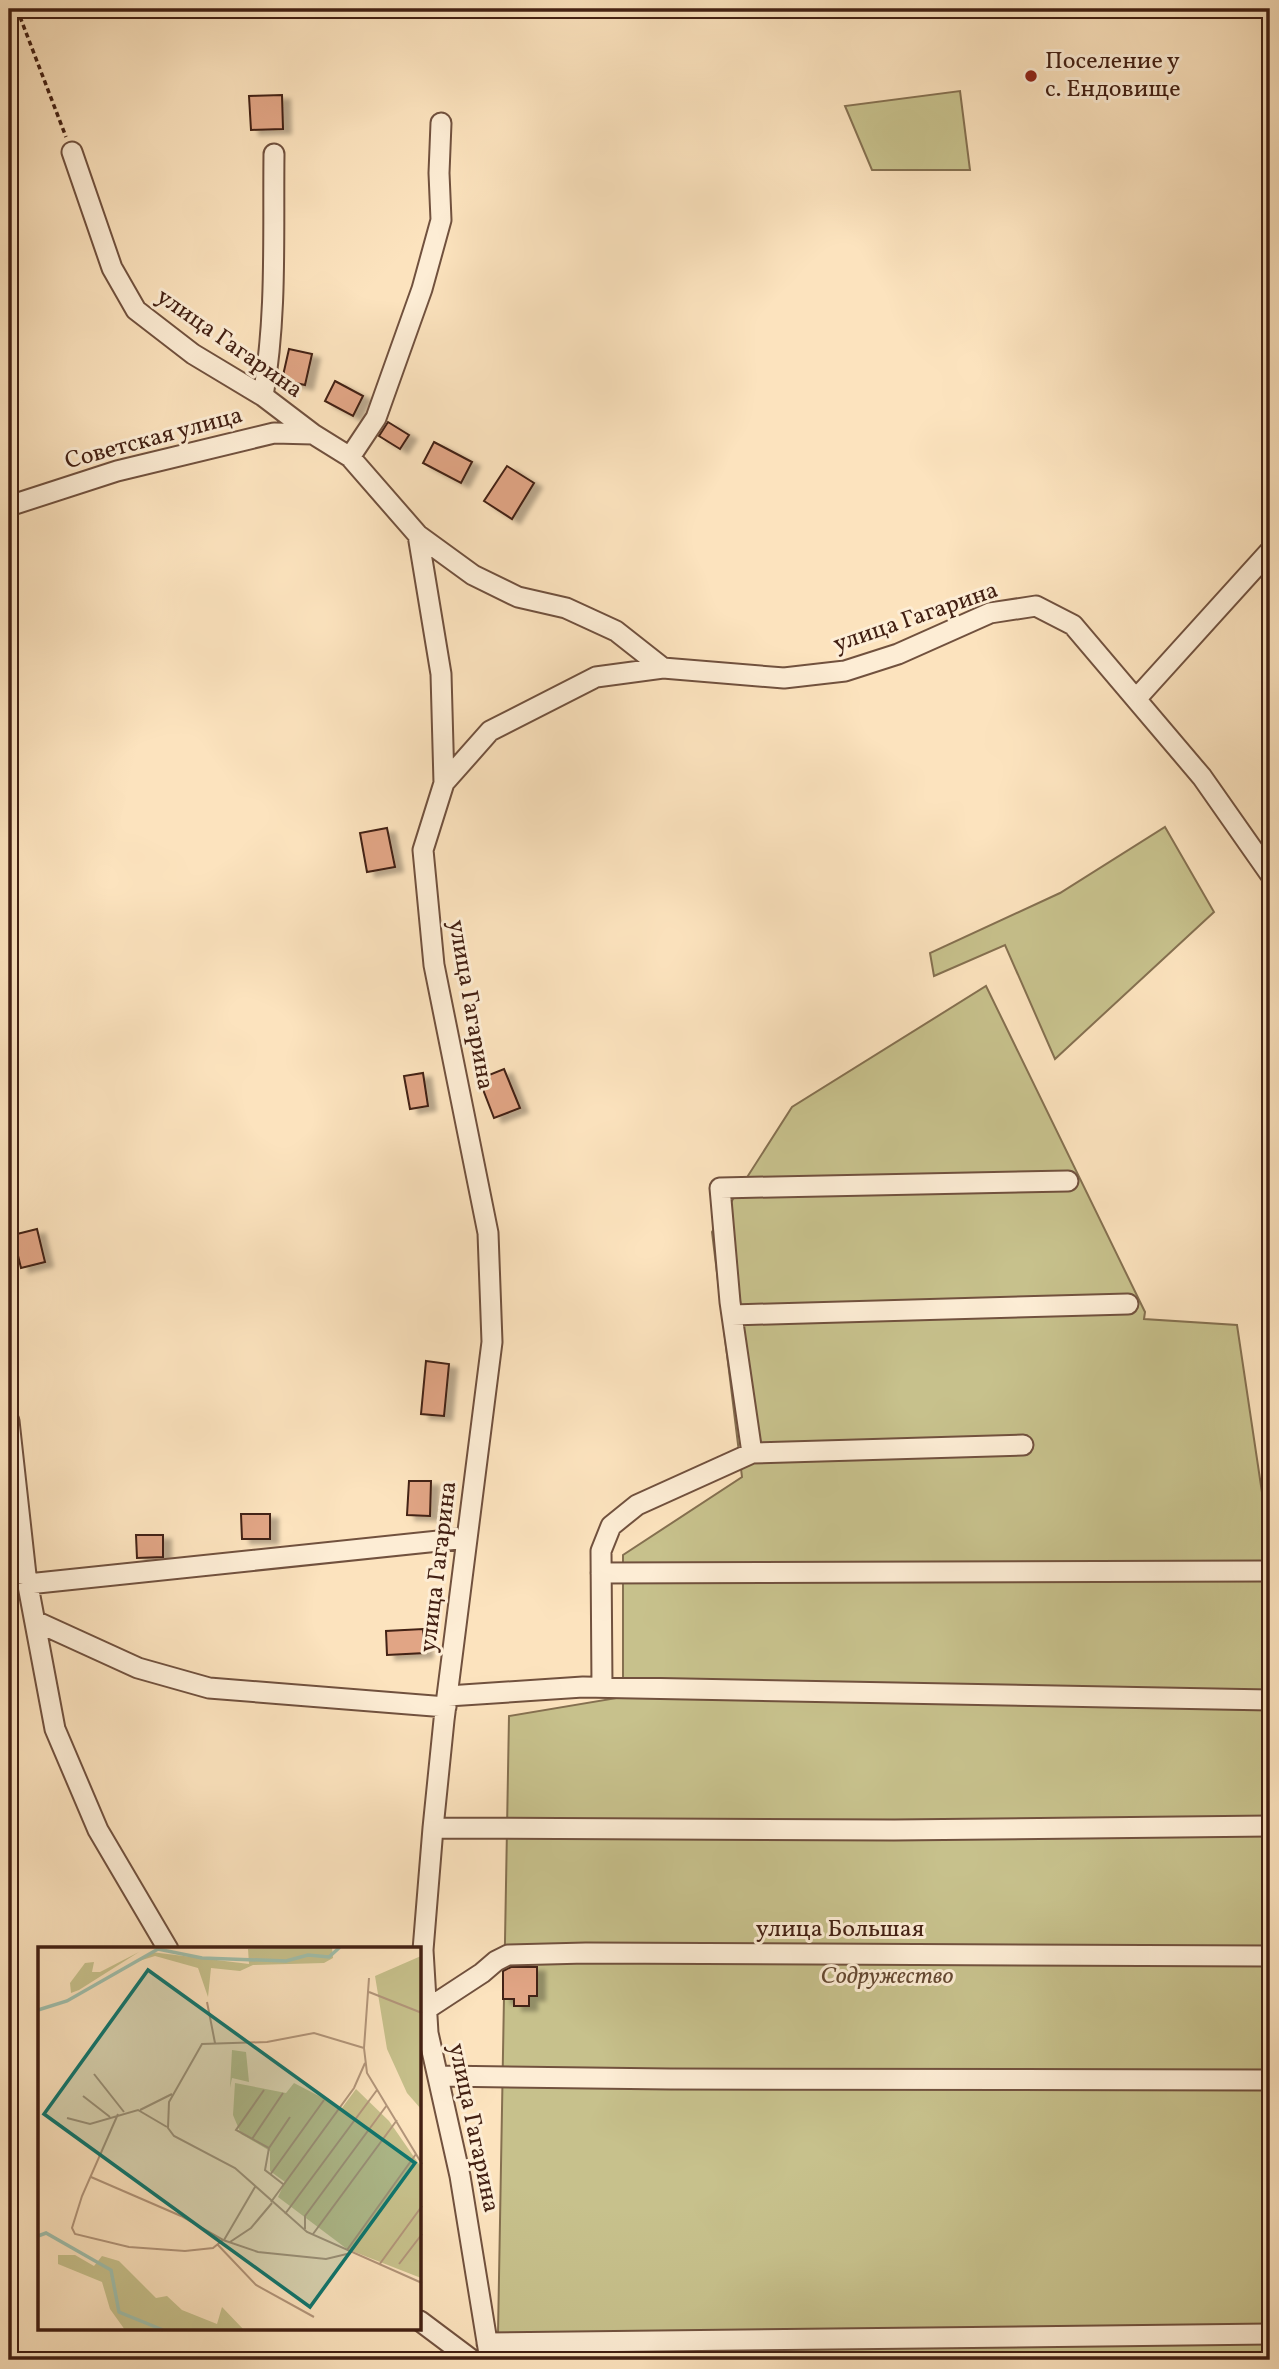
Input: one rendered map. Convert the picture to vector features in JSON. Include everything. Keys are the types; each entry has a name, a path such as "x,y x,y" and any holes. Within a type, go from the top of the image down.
{"street":[{"path":"350,457 376,418 422,289 441,219 441,123"},
{"name":"улица Гагарина","path":"72,152 112,268 136,310 193,354 263,396 313,434 350,457 418,535 474,575 518,597 566,608 616,631 663,667"},
{"path":"263,396 270,359 273,314 274,154"},
{"name":"Советская улица","path":"9,506 117,471 274,433 313,434"},
{"name":"улица Гагарина","path":"418,535 441,674 444,783 424,850 434,965 488,1233 492,1342 432,1828 423,1950 428,2033 460,2176 488,2351"},
{"path":"1136,699 1270,551"},
{"name":"улица Гагарина","path":"444,783 490,731 597,677 663,667 784,678 845,671 898,653 990,613 1036,606 1073,625 1202,777 1270,874"},
{"path":"752,1453 732,1315 720,1188 1068,1181"},
{"path":"732,1315 1128,1304"},
{"path":"9,1421 21,1577 35,1620 55,1729 98,1830 167,1947"},
{"path":"602,1687 601,1551 611,1526 637,1506 752,1453 1023,1444"},
{"path":"21,1577 467,1538"},
{"path":"601,1573 1266,1571"},
{"path":"35,1620 138,1668 209,1688 447,1702 602,1687 1270,1700"},
{"path":"432,1828 894,1830 1270,1826"},
{"name":"улица Большая","path":"427,2009 508,1955 600,1953 1270,1956"},
{"path":"438,2076 1270,2080"},
{"path":"422,2322 472,2360"},
{"path":"488,2351 1270,2333"}],"path":[{"path":"17,9 72,152"}],"green space":[{"path":"960,91 970,170 872,170 845,106"},
{"path":"1165,827 1214,912 1055,1059 1005,945 934,976 930,953 1060,893"},
{"name":"Содружество","path":"986,986 1145,1312 1144,1319 1237,1325 1270,1546 1270,2360 503,2360 498,2334 509,1716 623,1697 623,1555 742,1477 712,1232 792,1107"}],"building":[{"path":"282,95 283,129 251,130 249,96"},
{"path":"289,349 312,354 305,385 282,380"},
{"path":"335,381 363,396 353,416 325,401"},
{"path":"388,422 409,435 400,449 379,436"},
{"path":"434,442 472,462 461,483 423,463"},
{"path":"507,466 534,483 512,519 484,501"},
{"path":"387,828 395,867 367,872 360,833"},
{"path":"504,1069 520,1108 494,1118 479,1079"},
{"path":"423,1073 428,1106 410,1109 404,1076"},
{"path":"37,1229 45,1262 21,1268 13,1235"},
{"path":"426,1361 449,1364 444,1416 421,1414"},
{"path":"409,1481 431,1481 430,1516 407,1515"},
{"path":"241,1514 270,1514 270,1539 242,1539"},
{"path":"136,1535 163,1535 163,1557 137,1558"},
{"path":"423,1629 425,1653 387,1655 386,1631"},
{"path":"511,1967 537,1967 537,1996 529,1996 529,2006 514,2006 514,1999 503,1999 503,1971"}],"place":[{"name":"Поселение у с. Ендовище","path":"1031,76"}]}
